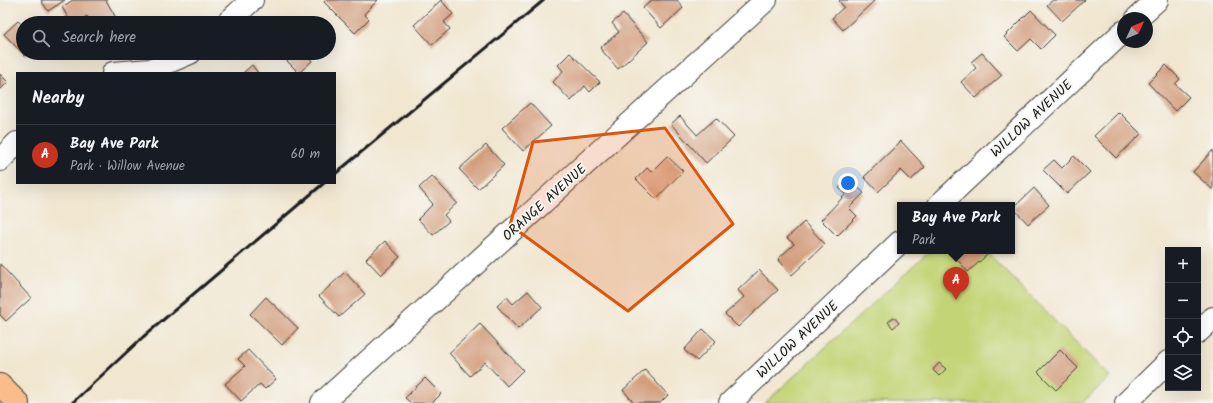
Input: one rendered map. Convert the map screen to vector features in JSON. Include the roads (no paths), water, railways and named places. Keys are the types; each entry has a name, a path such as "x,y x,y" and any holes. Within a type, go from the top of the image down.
{"main road":[{"path":"0,385 18,403"}],"street":[{"path":"235,16 252,0"},
{"name":"ORANGE AVENUE","path":"322,403 766,0"},
{"path":"1143,12 1156,0"},
{"name":"WILLOW AVENUE","path":"942,202 1117,38"},
{"path":"125,72 150,70 174,60"},
{"path":"0,160 16,144"},
{"name":"WILLOW AVENUE","path":"730,403 897,245"},
{"path":"1201,329 1213,318"},
{"path":"1126,403 1165,365"}],"railway":[{"path":"336,173 544,0"},
{"path":"72,403 143,337 323,184"}],"place":[{"name":"Bay Ave Park","path":"956,300"}]}
